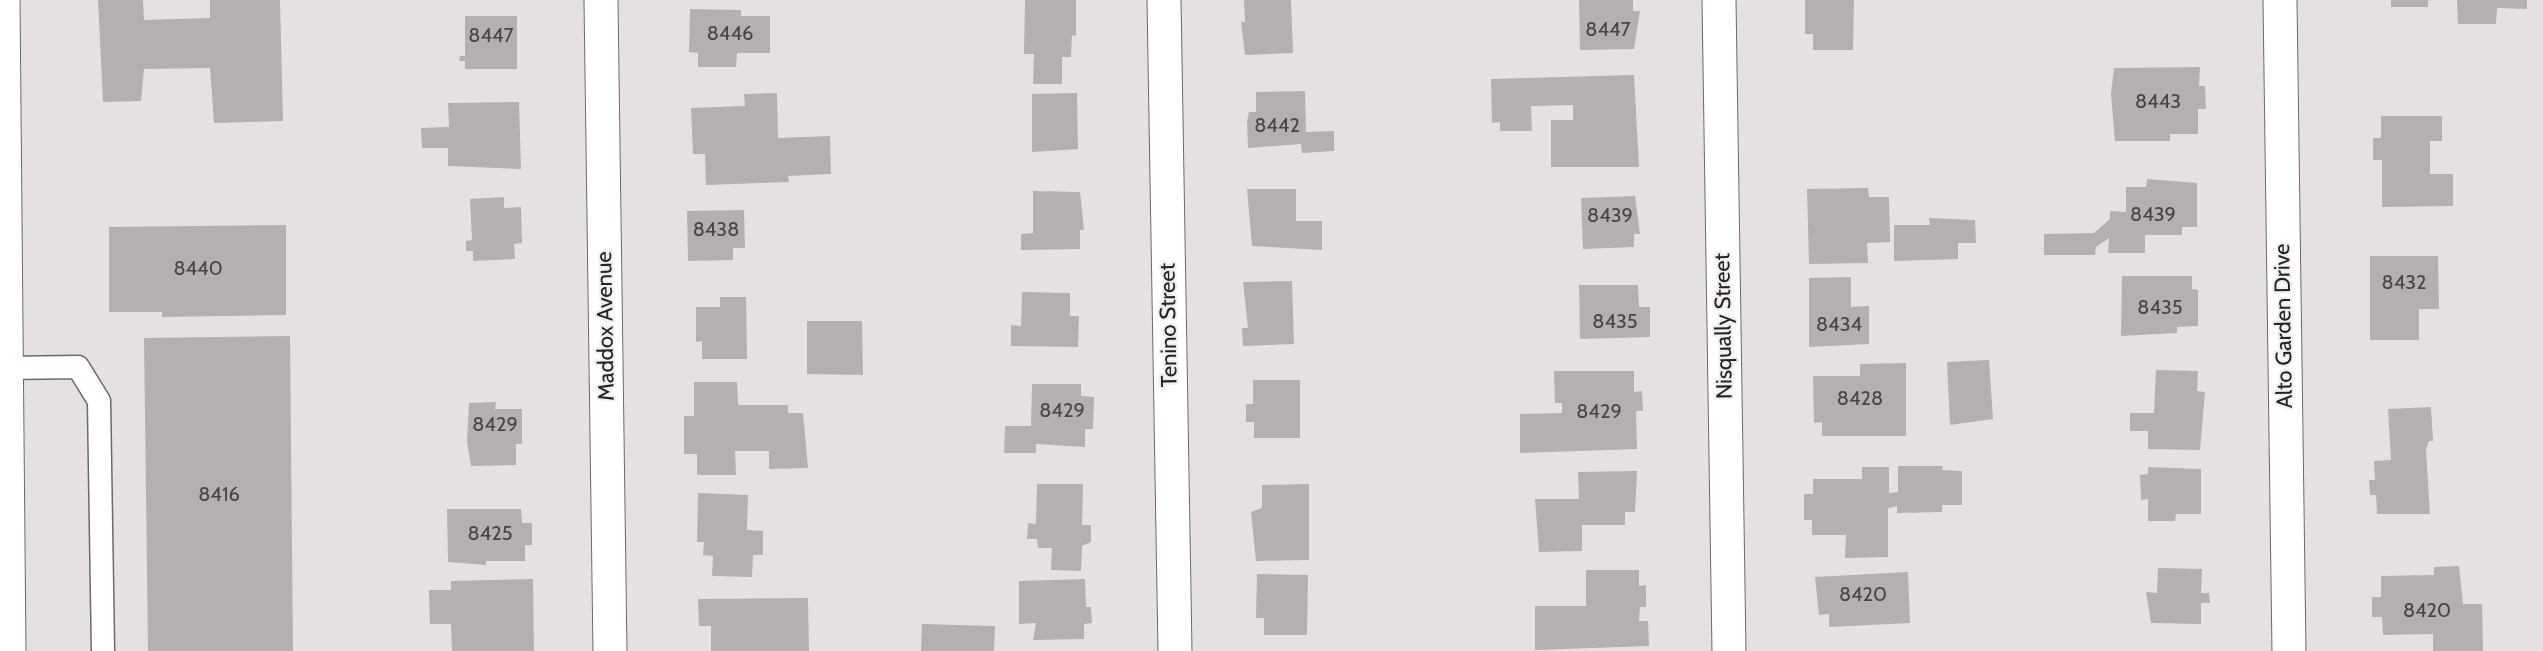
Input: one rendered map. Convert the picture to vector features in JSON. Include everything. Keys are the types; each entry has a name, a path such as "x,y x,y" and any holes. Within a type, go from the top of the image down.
{"street":[{"path":"3,0 9,651"},
{"name":"Maddox Avenue","path":"601,0 610,651"},
{"name":"Tenino Street","path":"1164,0 1175,651"},
{"name":"Nisqually Street","path":"1719,0 1729,651"},
{"name":"Alto Garden Drive","path":"2280,0 2289,651"}],"lane":[{"path":"6,368 78,367 99,401 103,651"}],"building":[{"path":"98,0 143,0 144,20 210,18 210,0 280,0 283,121 214,123 210,68 144,69 141,101 103,102"},
{"path":"1025,0 1076,0 1076,36 1072,35 1071,57 1062,57 1062,84 1033,84 1034,54 1024,54"},
{"path":"1244,0 1291,0 1293,53 1245,55 1241,22 1245,22"},
{"path":"1579,0 1633,0 1633,11 1640,11 1634,49 1580,50"},
{"path":"1805,0 1854,0 1853,50 1813,50 1813,34 1805,34"},
{"path":"2391,0 2428,0 2428,7 2391,7"},
{"path":"2457,0 2527,0 2527,9 2497,8 2496,24 2458,24"},
{"path":"690,9 741,10 741,16 770,16 770,53 737,53 736,67 698,67 698,53 689,52"},
{"path":"465,16 517,16 517,69 465,69 465,61 459,61 460,56 465,56"},
{"path":"2200,67 2199,86 2205,86 2206,109 2198,109 2198,134 2170,134 2170,141 2115,141 2111,94 2114,68"},
{"path":"1634,75 1639,167 1551,167 1551,120 1573,120 1573,105 1531,106 1532,131 1500,131 1500,122 1492,123 1491,79"},
{"path":"1305,91 1306,132 1334,131 1334,151 1302,153 1301,144 1248,148 1247,121 1249,112 1256,112 1256,92"},
{"path":"777,93 778,138 830,136 831,174 788,176 789,182 706,185 705,154 693,154 691,108 745,106 744,94"},
{"path":"1077,93 1078,149 1032,152 1032,94"},
{"path":"519,102 521,169 448,166 448,148 422,148 421,128 449,127 448,103"},
{"path":"2381,116 2442,116 2442,141 2430,141 2430,174 2453,174 2453,206 2382,207 2382,160 2373,160 2373,138 2381,138"},
{"path":"2147,179 2197,183 2197,227 2182,227 2182,235 2145,235 2145,253 2108,253 2109,238 2096,247 2095,255 2044,255 2044,234 2094,233 2110,219 2110,211 2126,212 2126,187 2146,187"},
{"path":"1868,188 1869,197 1889,197 1890,242 1867,243 1868,263 1809,264 1807,189"},
{"path":"1247,189 1296,189 1296,221 1322,221 1322,250 1252,246"},
{"path":"1033,191 1080,192 1084,230 1080,230 1080,249 1021,250 1021,234 1033,233"},
{"path":"1635,196 1640,234 1634,234 1634,247 1583,249 1581,198"},
{"path":"504,197 504,208 521,207 522,243 514,244 515,259 473,261 473,251 466,251 466,241 472,240 470,199"},
{"path":"744,210 745,248 733,248 733,260 688,261 687,211"},
{"path":"1929,218 1975,220 1976,243 1958,243 1958,259 1894,261 1894,225 1930,225"},
{"path":"286,225 286,315 162,317 162,312 109,312 109,227"},
{"path":"2370,256 2438,256 2439,309 2419,309 2419,340 2370,340"},
{"path":"2122,276 2192,276 2192,289 2198,290 2198,326 2177,327 2177,333 2121,336"},
{"path":"1851,277 1851,307 1869,306 1869,344 1809,347 1809,278"},
{"path":"1292,281 1294,344 1243,346 1242,328 1248,328 1243,282"},
{"path":"1579,285 1638,285 1639,307 1650,307 1650,337 1580,339"},
{"path":"1022,292 1070,293 1070,316 1079,316 1078,347 1011,346 1011,325 1021,326"},
{"path":"720,297 746,297 747,359 702,359 702,341 696,342 696,307 720,307"},
{"path":"807,321 862,321 863,375 807,374"},
{"path":"290,336 293,651 148,651 144,338"},
{"path":"1989,360 1993,419 1950,425 1947,362"},
{"path":"1906,363 1906,436 1822,436 1822,422 1814,423 1813,376 1860,376 1860,364"},
{"path":"2156,370 2198,371 2197,391 2205,392 2200,450 2148,449 2148,431 2130,431 2130,413 2154,413"},
{"path":"1554,371 1634,371 1634,392 1642,391 1643,411 1636,411 1637,449 1520,453 1520,414 1562,413 1562,403 1555,403"},
{"path":"1253,380 1300,380 1300,438 1254,438 1254,422 1246,422 1246,404 1253,404"},
{"path":"694,382 737,382 738,405 788,405 788,413 803,413 808,468 769,469 769,451 735,451 736,475 697,475 697,454 684,454 684,416 694,416"},
{"path":"1032,384 1081,384 1081,396 1094,397 1093,429 1085,429 1085,447 1036,444 1036,453 1004,453 1005,426 1031,426"},
{"path":"496,402 495,409 522,409 522,444 516,444 516,465 471,466 467,442 469,403"},
{"path":"2431,407 2433,441 2429,441 2426,449 2430,514 2377,514 2376,495 2370,495 2369,480 2375,480 2374,461 2391,460 2388,409"},
{"path":"1898,466 1943,466 1942,470 1962,471 1962,505 1942,505 1942,512 1897,513 1897,506 1888,508 1888,557 1845,558 1846,535 1812,535 1812,520 1804,520 1804,494 1813,494 1813,479 1862,479 1862,467 1889,467 1889,493 1898,492"},
{"path":"2148,467 2201,469 2201,514 2176,514 2175,521 2148,521 2148,499 2141,500 2140,475 2148,474"},
{"path":"1637,471 1635,512 1625,512 1625,525 1582,525 1582,551 1539,552 1535,499 1579,499 1578,472"},
{"path":"1037,484 1083,484 1082,525 1091,525 1091,542 1082,546 1081,571 1051,570 1052,548 1038,548 1037,539 1027,539 1028,523 1036,524"},
{"path":"1309,484 1309,560 1256,561 1251,512 1262,508 1262,485"},
{"path":"698,493 748,495 747,530 763,531 763,555 753,555 752,577 712,576 713,556 703,555 704,542 697,542"},
{"path":"447,509 521,509 522,523 532,523 532,545 525,545 525,561 486,561 486,565 448,562"},
{"path":"2459,566 2463,604 2482,604 2483,651 2433,651 2433,634 2383,635 2382,617 2372,617 2372,597 2381,597 2381,576 2434,575 2434,567"},
{"path":"2158,568 2202,569 2201,593 2209,593 2210,603 2201,603 2201,624 2151,623 2146,592 2157,593"},
{"path":"1586,570 1639,570 1639,586 1646,585 1646,607 1640,607 1639,621 1648,621 1649,646 1535,650 1535,606 1586,606"},
{"path":"1908,572 1910,623 1829,627 1829,614 1819,615 1815,577"},
{"path":"1257,574 1308,575 1307,635 1264,635 1264,618 1256,618"},
{"path":"533,579 534,651 452,651 451,624 430,624 429,590 451,590 451,581"},
{"path":"1085,579 1086,607 1091,607 1092,623 1084,624 1084,639 1033,640 1036,623 1019,624 1019,581"},
{"path":"808,598 809,651 711,651 711,626 699,626 698,599"},
{"path":"922,624 995,626 994,651 921,651"}]}
